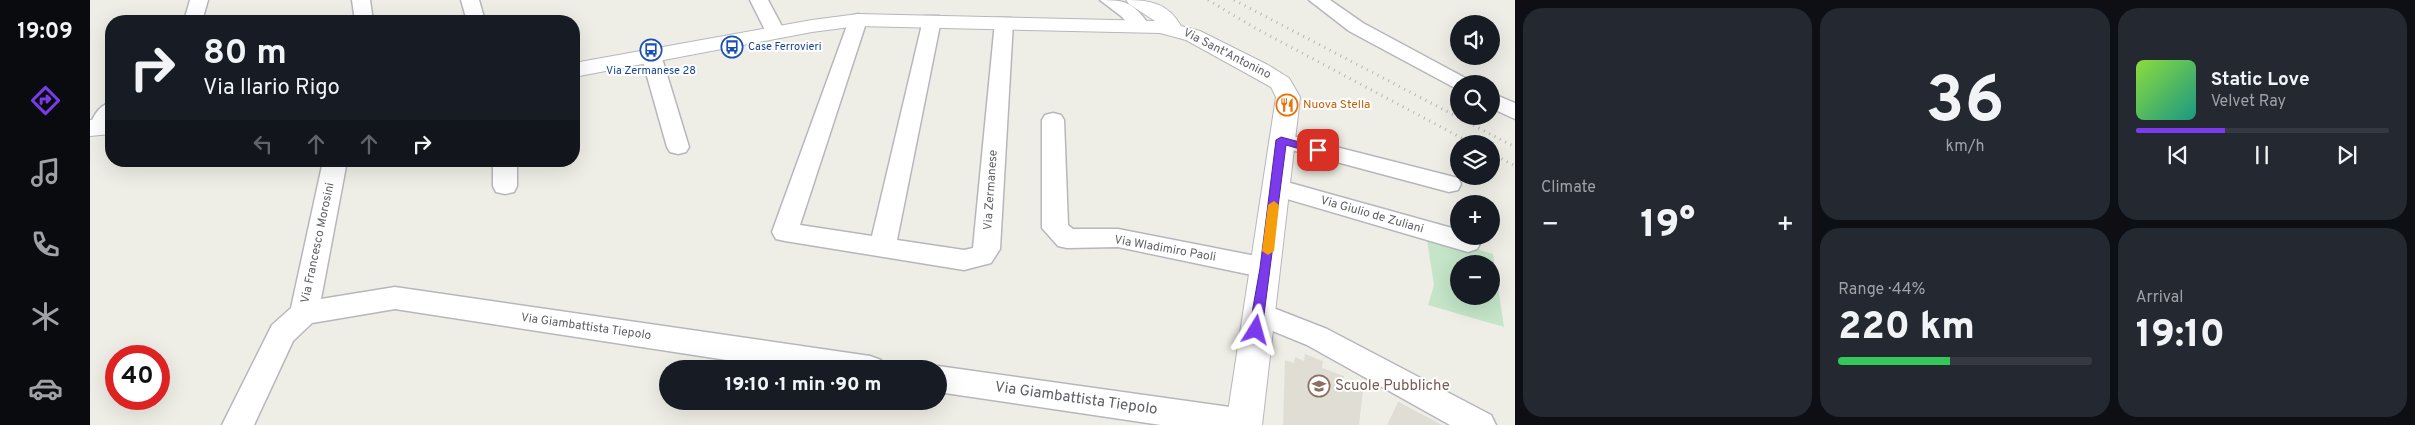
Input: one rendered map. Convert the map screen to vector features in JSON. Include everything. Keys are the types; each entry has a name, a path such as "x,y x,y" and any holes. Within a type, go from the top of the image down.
{"street":[{"path":"195,15 200,0"},
{"path":"360,0 363,15"},
{"path":"470,0 474,15"},
{"path":"759,0 775,32"},
{"path":"1109,0 1128,12 1142,11"},
{"path":"1318,0 1356,27 1450,78"},
{"path":"580,69 775,32 858,20 1004,22 1142,11"},
{"name":"Via Sant'Antonino","path":"1142,11 1172,28 1205,41 1281,83 1288,97 1244,424"},
{"name":"Via Zermanese","path":"858,20 785,232 964,260 982,256 987,249 1004,22"},
{"path":"883,246 932,20"},
{"path":"652,56 678,147"},
{"path":"1500,104 1515,112"},
{"name":"Via Wladimiro Paoli","path":"1053,120 1055,228 1067,239 1118,238 1266,268"},
{"path":"1281,140 1449,184"},
{"name":"Via Francesco Morosini","path":"238,425 282,332 304,313 334,167"},
{"path":"505,167 505,186"},
{"name":"Via Giulio de Zuliani","path":"1276,187 1450,237"},
{"name":"Via Giambattista Tiepolo","path":"304,313 395,298 810,360"},
{"path":"1258,313 1317,337 1480,425"},
{"name":"Via Giambattista Tiepolo","path":"947,380 1244,424"}],"shaded area":[{"name":"Scuole Pubbliche","path":"1305,354 1323,361 1322,368 1344,376 1343,382 1363,390 1359,425 1283,425 1285,360 1294,363 1295,357 1304,361"},
{"name":"Scuole Pubbliche","path":"1399,402 1442,425 1387,425"}],"green space":[{"path":"1426,234 1450,241 1450,245 1463,245 1493,254 1450,255 1450,305 1500,305 1500,300 1504,327 1428,305 1434,285"}],"railway":[{"path":"1208,0 1255,28 1456,135"},
{"path":"1234,0 1515,147"},
{"path":"1500,158 1515,166"}],"slow traffic":[{"path":"1268,251 1274,205"}],"place":[{"name":"Case Ferrovieri","path":"732,47"},
{"name":"Via Zermanese 28","path":"651,50"},
{"name":"Nuova Stella","path":"1287,105"},
{"name":"Scuole Pubbliche","path":"1319,386"}],"route":[{"path":"1256,330 1266,268 1281,140 1318,150"}]}
